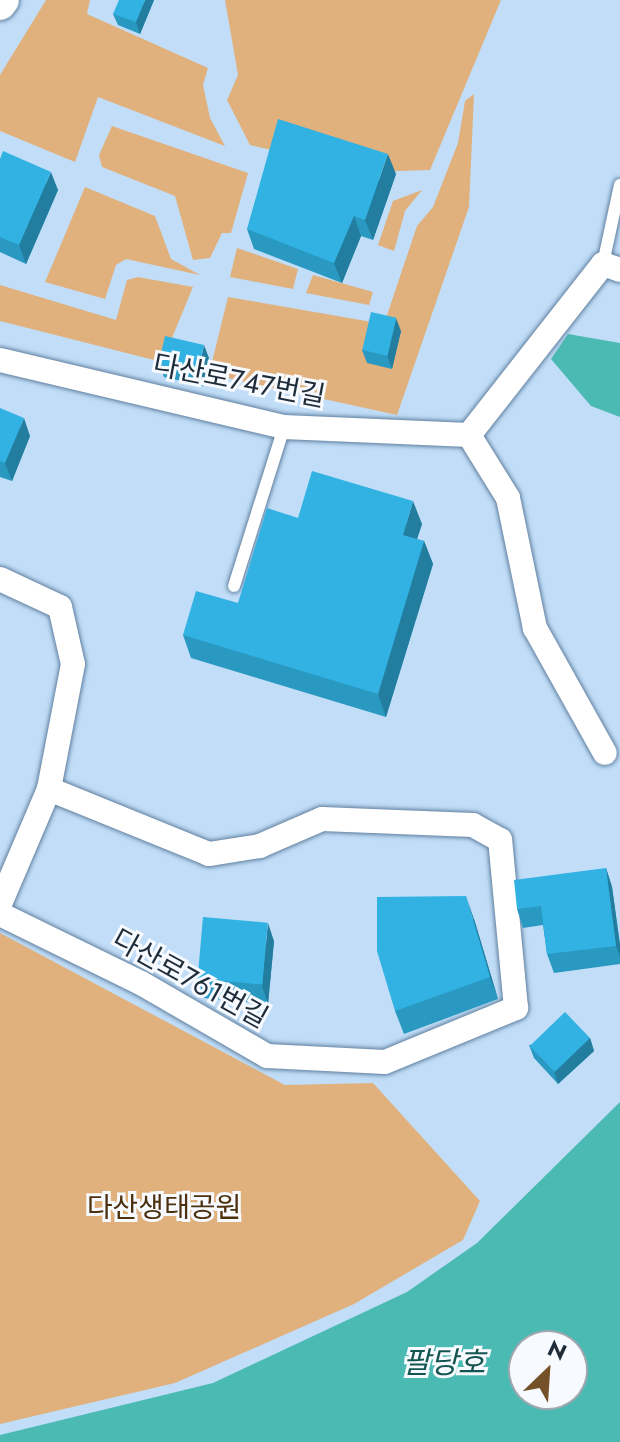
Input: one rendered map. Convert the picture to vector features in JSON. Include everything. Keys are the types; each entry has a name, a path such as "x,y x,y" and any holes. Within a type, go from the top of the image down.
{"street":[{"path":"605,753 535,628 508,498 469,435 611,267"},
{"name":"다산로747번길","path":"0,360 284,427 469,435"},
{"path":"0,579 60,607 73,664 49,789 0,904"},
{"name":"다산로761번길","path":"0,914 141,983 267,1056 385,1062 516,1008 500,840 473,825 322,819 260,846 209,854 49,789"}],"lane":[{"path":"611,267 620,185"},
{"path":"234,586 284,427"}],"green space":[{"path":"46,0 90,0 87,14 208,68 203,85 210,118 225,146 98,97 75,162 0,131 0,75"},
{"path":"225,0 501,0 430,170 370,172 250,145 227,100 238,75"},
{"path":"474,94 469,207 397,415 209,374 228,297 372,322 386,318 417,226 433,207 458,143 465,101"},
{"path":"112,126 248,173 231,233 222,233 210,258 193,260 175,196 102,167 99,155"},
{"path":"85,187 155,216 171,259 200,275 126,259 116,265 105,299 45,282"},
{"path":"422,190 405,211 394,251 378,245 393,201"},
{"path":"237,248 298,269 293,289 230,277"},
{"path":"313,275 373,292 369,305 306,293"},
{"path":"138,277 193,287 162,362 0,321 0,285 116,320 127,280"},
{"name":"다산생태공원","path":"0,933 285,1085 373,1083 480,1201 463,1240 354,1304 175,1383 0,1424"}],"water":[{"path":"568,334 620,343 620,417 591,406 551,359"},
{"name":"팔당호","path":"620,1102 620,1442 0,1442 0,1435 213,1383 407,1292 477,1243"}],"building":[{"path":"119,0 145,0 136,22 113,14"},
{"path":"278,119 388,154 365,220 354,216 334,263 247,229"},
{"path":"3,151 51,172 19,245 0,237 0,159"},
{"path":"371,312 396,318 388,356 362,350"},
{"path":"165,336 204,345 197,373 158,364"},
{"path":"0,408 24,418 5,463 0,461"},
{"path":"312,471 413,501 403,535 424,541 378,694 183,635 196,591 238,603 267,508 298,518"},
{"path":"606,868 616,946 547,954 541,906 517,909 514,880"},
{"path":"466,896 490,977 395,1011 377,951 377,897"},
{"path":"203,917 268,923 262,984 198,979"},
{"path":"565,1012 590,1038 555,1072 530,1046"}]}
